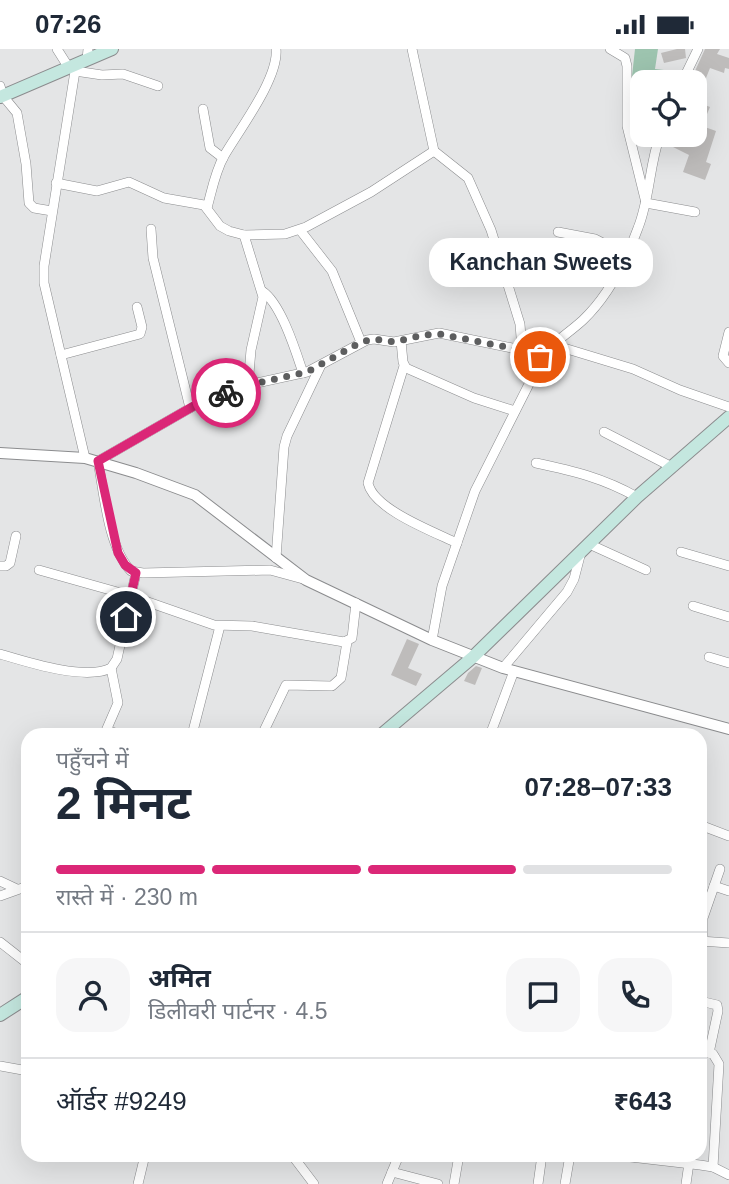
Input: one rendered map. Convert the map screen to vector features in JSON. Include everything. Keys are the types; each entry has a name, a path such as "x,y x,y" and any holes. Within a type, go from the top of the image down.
{"main road":[{"path":"1,93 112,49"},
{"path":"389,728 473,657 637,498 729,417"},
{"path":"0,1016 21,1002"}],"street":[{"path":"57,49 102,75 123,74 158,86"},
{"path":"207,208 223,158 270,76 276,61 276,49"},
{"path":"412,49 434,151 468,178 491,230 520,324 522,350"},
{"path":"610,49 625,58 627,66 627,126 646,203"},
{"path":"688,70 698,49"},
{"path":"79,62 45,250 44,283 85,459"},
{"path":"1,93 17,113 26,164 29,203 34,208 52,211"},
{"path":"203,109 210,148 223,158"},
{"path":"432,641 442,586 475,491 535,375 540,357 592,309 613,283 638,229 646,203 656,147"},
{"path":"57,183 97,191 129,182 164,198 199,203 207,208 224,229 244,235 285,234 300,230 371,191 434,151"},
{"path":"646,203 695,212"},
{"path":"150,229 153,258 190,408"},
{"path":"300,230 331,271 361,342"},
{"path":"558,232 595,239 626,255"},
{"path":"244,235 262,291 251,349 248,385"},
{"path":"262,291 276,308 303,373"},
{"path":"61,355 140,334 142,327 137,307"},
{"path":"729,331 723,356 729,363"},
{"path":"98,461 190,408 248,385 320,367 361,342 374,339 401,341 439,334 522,350 540,357"},
{"path":"401,341 404,366 368,487 374,496 394,511 457,543"},
{"path":"554,345 633,369 680,390 729,407"},
{"path":"404,366 474,398 515,411"},
{"path":"276,558 284,447 320,367"},
{"path":"604,432 672,467"},
{"path":"0,453 98,461 195,495 306,580"},
{"path":"98,461 118,553 125,565 136,573 270,570 306,580 432,641 473,657 514,671 729,729"},
{"path":"536,463 605,480 637,498"},
{"path":"0,566 10,563 16,536"},
{"path":"503,667 567,592 585,548 646,570"},
{"path":"681,552 729,566"},
{"path":"39,570 131,596 220,626 252,626 347,642"},
{"path":"0,655 76,671 94,672 111,668 117,659 136,573"},
{"path":"265,728 286,685 332,686 339,682 347,642 352,638 356,603"},
{"path":"693,606 729,617"},
{"path":"194,728 220,626"},
{"path":"709,657 729,663"},
{"path":"105,728 118,703 111,668"},
{"path":"493,728 514,671"},
{"path":"707,828 729,836"},
{"path":"707,906 720,869"},
{"path":"0,880 21,885"},
{"path":"714,886 729,891"},
{"path":"0,896 21,888"},
{"path":"707,941 729,943"},
{"path":"0,942 21,958"},
{"path":"707,1003 716,1005 718,1011 707,1046"},
{"path":"707,1053 716,1057 719,1064 713,1167"},
{"path":"0,1066 21,1070"},
{"path":"138,1184 143,1162"},
{"path":"297,1162 314,1184"},
{"path":"387,1184 396,1162"},
{"path":"454,1184 458,1162"},
{"path":"538,1184 541,1162"},
{"path":"565,1184 569,1162"},
{"path":"680,1162 713,1167 729,1175"},
{"path":"686,1184 689,1163"},
{"path":"392,1173 415,1181 438,1184"}],"green space":[{"path":"635,49 658,49 655,69 664,70 633,70"}],"building":[{"path":"685,49 686,58 664,63 661,53"},
{"path":"705,49 720,49 717,54 729,58 729,69 725,68 724,73 710,68 707,76 707,70 695,70"},
{"path":"707,128 716,131 706,162 711,164 705,180 683,172 689,155 673,147 707,147"},
{"path":"407,639 419,644 408,668 422,674 416,686 391,675"},
{"path":"476,666 482,668 475,685 464,681 468,673"}],"way so far":[{"path":"226,393 248,385 307,372 361,342 374,339 394,342 423,335 454,335 522,350 540,357"}],"place":[{"name":"Kanchan Sweets","path":"540,357"}],"route":[{"path":"126,617 136,573 125,565 118,553 98,461 199,403 226,393"}]}
